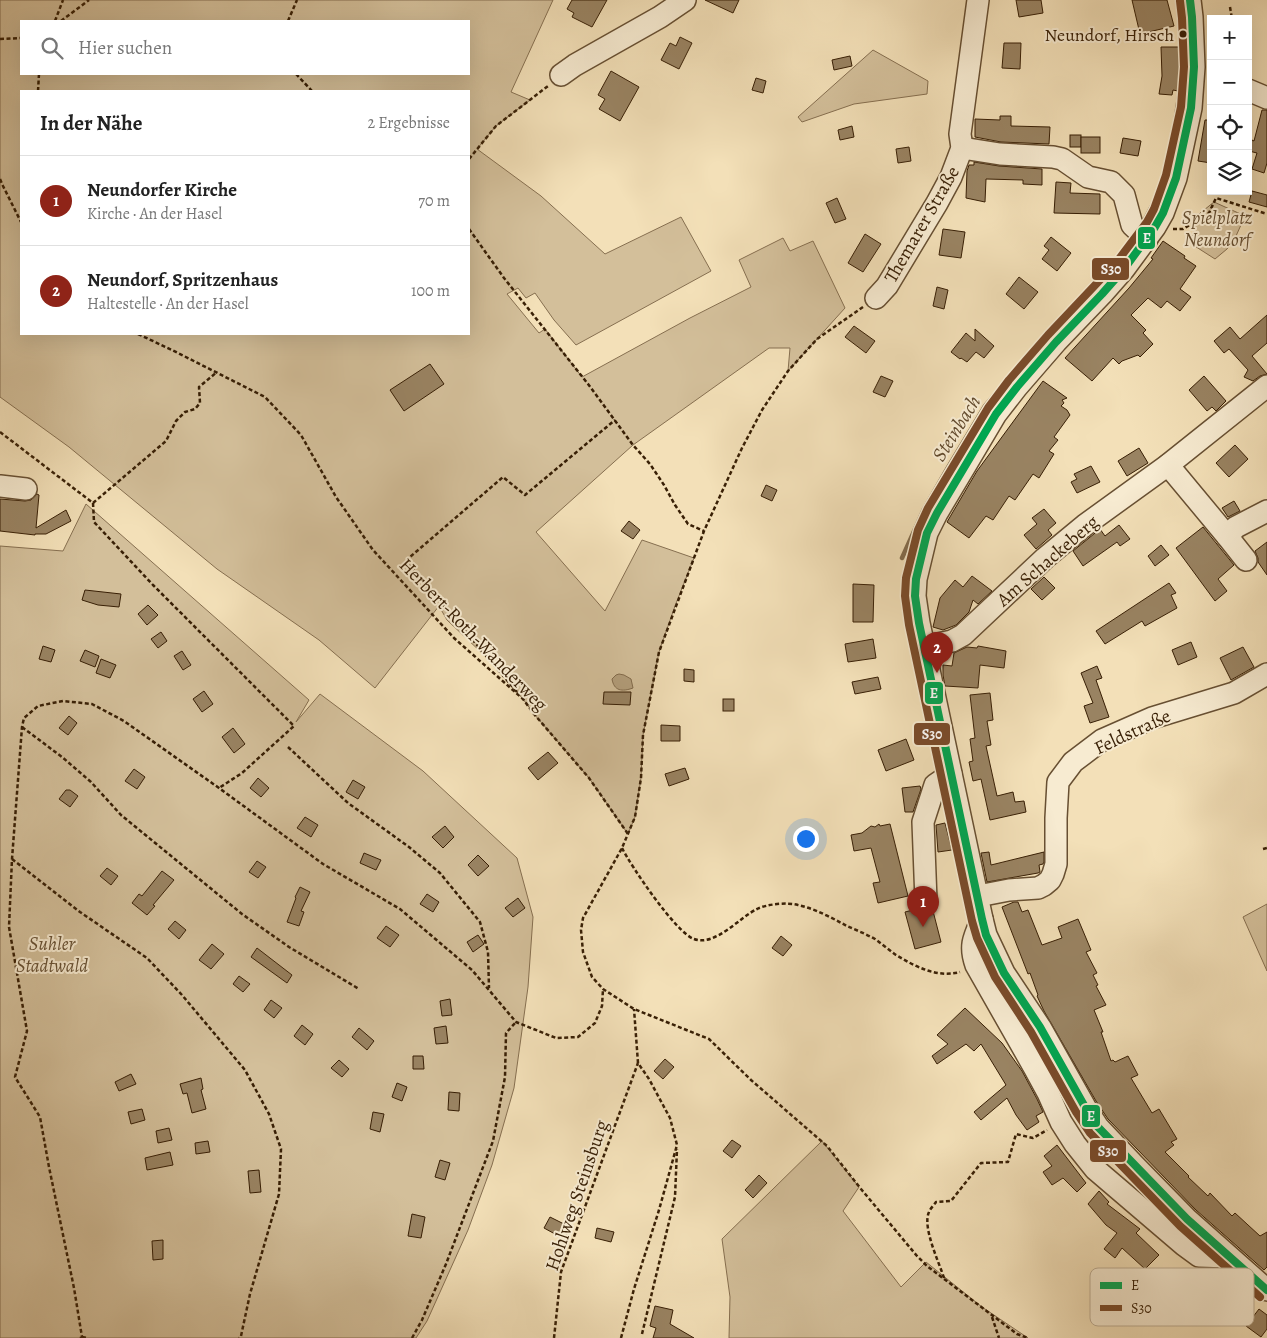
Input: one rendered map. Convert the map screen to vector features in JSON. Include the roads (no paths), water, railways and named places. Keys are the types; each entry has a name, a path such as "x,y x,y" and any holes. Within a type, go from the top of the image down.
{"street":[{"path":"561,75 575,65 660,18 685,0"},
{"name":"Themarer Straße","path":"876,298 887,286 937,204 951,177 962,148 960,134 978,0"},
{"path":"1190,0 1203,70 1191,108 1176,178 1162,213 1155,227 1124,269 1056,342 996,414 927,533 916,579 916,596 919,623 982,918 986,935 1004,973 1040,1027 1085,1107 1098,1126 1187,1219 1242,1268"},
{"path":"1252,92 1267,98"},
{"path":"962,148 1000,154 1053,157 1062,160 1088,177 1111,182 1124,196 1132,226 1147,238"},
{"name":"Am Schackeberg","path":"924,647 952,641 963,636 1068,538 1168,465 1267,386"},
{"path":"1168,465 1232,531 1246,560"},
{"path":"0,486 26,489"},
{"path":"1232,531 1267,511"},
{"name":"Feldstraße","path":"978,896 1009,890 1038,888 1044,885 1054,874 1056,864 1058,782 1073,762 1102,740 1152,718 1234,693 1267,674"},
{"path":"926,901 923,822 935,785 952,774"},
{"path":"982,918 974,936 972,947 976,965 1048,1093 1061,1122 1075,1144 1095,1169 1184,1245 1199,1256 1229,1257"},
{"path":"1254,1279 1267,1290"}],"waterway":[{"name":"Steinbach","path":"1145,219 1161,189 1170,155 1181,84 1181,46"},
{"name":"Steinbach","path":"902,558 924,509 985,406 1040,341 1114,261"},
{"name":"Steinbach","path":"1021,1022 1085,1126"},
{"name":"Steinbach","path":"1169,1216 1186,1233"}],"place":[{"name":"Neundorf, Hirsch","path":"1183,34"},
{"name":"Neundorf, Spritzenhaus","path":"937,673"},
{"name":"Neundorfer Kirche","path":"923,927"}],"park label":[{"name":"Spielplatz Neundorf","path":"1217,228"},
{"name":"Suhler Stadtwald","path":"52,954"}]}
